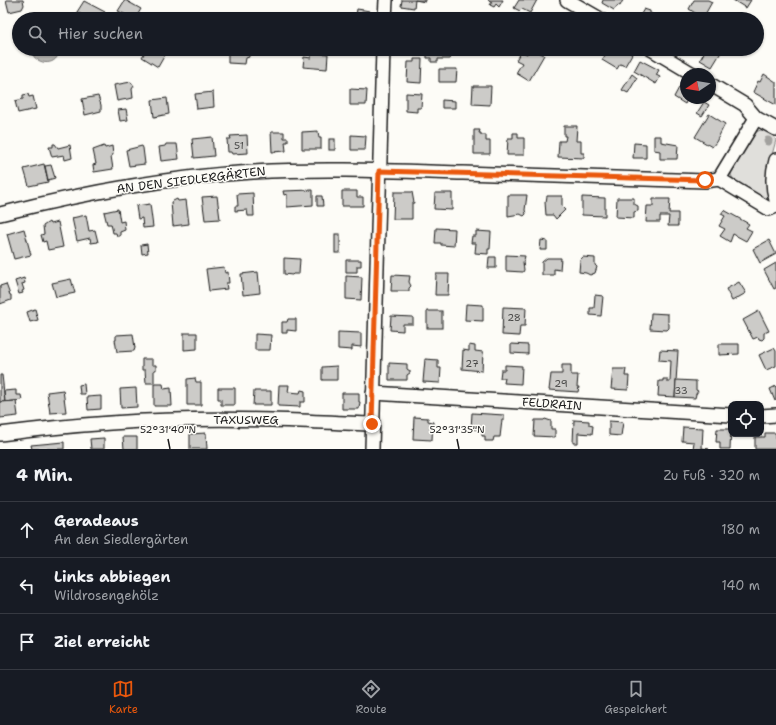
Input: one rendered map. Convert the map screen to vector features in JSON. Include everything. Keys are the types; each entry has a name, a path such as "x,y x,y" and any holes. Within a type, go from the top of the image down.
{"street":[{"path":"385,12 386,0"},
{"path":"568,0 588,12"},
{"path":"372,449 383,56"},
{"path":"663,56 683,68"},
{"path":"716,88 745,105 756,118 776,129"},
{"path":"756,118 720,179 768,209 776,206"},
{"path":"776,160 773,180 776,200"},
{"name":"AN DEN SIEDLERGÄRTEN","path":"0,214 83,195 164,181 253,172 331,170 705,180 720,179"},
{"name":"FELDRAIN","path":"373,393 728,415"},
{"path":"764,416 776,415"},
{"name":"TAXUSWEG","path":"0,434 86,425 147,421 273,420 372,424"}],"shaded area":[{"path":"57,56 52,62 42,62 34,57"},
{"path":"761,130 770,133 776,140 769,166 770,202 735,183 731,175 731,170 752,133"}],"building":[{"path":"6,0 23,0 24,5 22,9 9,12"},
{"path":"125,0 141,9 139,12 118,11"},
{"path":"402,0 415,0 414,8 401,6"},
{"path":"488,0 503,0 499,7 496,4 494,7 490,5 492,2"},
{"path":"519,0 537,0 531,12 522,9 520,11 514,8"},
{"path":"603,0 623,0 620,6 618,5 614,10 602,3"},
{"path":"694,0 708,0 712,2 706,12 694,12 689,9"},
{"path":"733,0 751,0 746,8"},
{"path":"84,1 105,12 77,12"},
{"path":"357,9 370,11 370,12 357,12"},
{"path":"644,9 650,11 650,12 642,12"},
{"path":"143,56 164,56 158,67"},
{"path":"228,56 249,56 246,58 245,64 228,63"},
{"path":"311,56 328,56 327,69 303,67 304,57 311,58"},
{"path":"427,56 450,56 450,59 438,59 438,62 431,62 431,58 427,58"},
{"path":"518,56 543,56 529,81 516,73 522,63 516,60"},
{"path":"605,56 631,56 625,66 620,64 617,69 602,60"},
{"path":"702,56 719,56 712,67 700,60"},
{"path":"414,59 422,59 421,83 407,82 408,62 414,62"},
{"path":"640,60 659,70 656,75 660,77 656,84 634,71"},
{"path":"439,69 457,69 456,82 439,82"},
{"path":"632,74 637,78 628,93 622,90"},
{"path":"764,74 776,82 776,105 753,92 758,81 760,82"},
{"path":"131,82 134,86 132,89 133,98 117,101 114,85"},
{"path":"473,86 491,86 490,105 472,104"},
{"path":"680,86 680,101 674,97"},
{"path":"350,89 367,90 366,105 350,105"},
{"path":"213,92 214,107 197,109 195,94"},
{"path":"406,93 422,94 421,108 417,108 417,112 406,111"},
{"path":"28,94 29,97 33,96 36,109 18,113 15,101 23,99 23,95"},
{"path":"98,96 101,111 85,115 82,99"},
{"path":"167,98 169,114 154,117 152,100"},
{"path":"442,100 455,101 455,108 442,108"},
{"path":"703,104 709,105 702,116 697,113"},
{"path":"126,109 128,120 120,121 118,110"},
{"path":"709,114 725,124 712,147 695,137"},
{"path":"564,126 577,126 576,141 581,141 581,153 584,153 584,158 558,157 559,141 565,141 566,136 564,136"},
{"path":"474,130 480,130 479,133 481,133 481,135 486,135 486,141 490,141 490,154 474,154"},
{"path":"318,131 319,138 321,138 321,149 302,149 302,132"},
{"path":"271,132 284,132 284,138 288,138 288,142 285,142 286,151 272,152"},
{"path":"513,133 518,133 518,138 524,138 524,155 507,155 508,138 513,138"},
{"path":"247,135 248,153 232,154 231,152 228,152 227,139 231,139 230,136"},
{"path":"351,135 366,136 365,150 351,150"},
{"path":"654,136 661,136 661,142 678,145 677,159 660,159 660,151 654,150"},
{"path":"212,137 214,156 194,158 192,139"},
{"path":"329,139 335,139 335,150 329,150"},
{"path":"634,143 646,144 646,158 633,158"},
{"path":"53,144 55,144 58,148 70,145 72,158 65,160 64,155 52,157 49,147 53,147"},
{"path":"166,144 177,144 179,159 161,161 159,147 165,146"},
{"path":"104,146 105,148 112,146 113,155 111,156 113,169 94,172 93,165 96,164 93,150"},
{"path":"142,146 145,164 129,166 126,150"},
{"path":"44,164 48,182 29,186 24,169"},
{"path":"51,165 55,178 48,180 45,166"},
{"path":"313,190 313,205 287,207 287,194 284,195 283,191"},
{"path":"342,191 357,191 357,197 363,197 363,206 342,206"},
{"path":"394,192 412,192 414,203 412,203 412,219 393,219"},
{"path":"253,193 254,216 248,216 247,210 235,211 235,206 238,206 237,194"},
{"path":"435,193 452,193 452,210 434,209"},
{"path":"508,195 527,195 525,210 526,214 524,216 520,214 508,216"},
{"path":"217,196 220,219 205,220 202,197"},
{"path":"317,196 322,196 323,206 317,206"},
{"path":"547,196 562,196 562,207 565,210 556,219 553,215 546,215 545,202"},
{"path":"582,197 605,198 605,216 582,215"},
{"path":"617,198 634,198 634,204 638,206 638,211 634,212 634,218 616,217"},
{"path":"177,199 178,201 186,200 189,224 173,226 171,202"},
{"path":"653,199 670,199 669,213 678,213 678,226 668,226 669,216 660,216 660,222 646,222 647,206 653,206"},
{"path":"150,204 153,227 143,228 142,218 138,219 136,206"},
{"path":"118,209 120,222 124,221 125,230 120,232 120,236 113,233 111,224 107,224 104,212"},
{"path":"724,210 749,224 746,228 752,231 746,241 733,234 730,242 720,236 725,229 719,226 725,216 721,214"},
{"path":"86,215 89,231 95,230 98,242 91,243 90,238 77,241 72,218"},
{"path":"49,222 50,224 58,222 63,247 48,250 46,241 43,242 41,235 44,234 43,226"},
{"path":"436,228 455,229 454,246 435,243"},
{"path":"24,229 31,255 14,259 7,234"},
{"path":"476,231 491,232 490,249 488,249 488,254 475,253 476,243 471,243 472,236 476,236"},
{"path":"335,234 340,234 340,253 335,253"},
{"path":"541,240 547,241 547,250 540,250"},
{"path":"769,240 776,254 760,263 753,249"},
{"path":"147,244 148,253 142,254 141,245"},
{"path":"506,255 525,256 523,262 523,272 506,271"},
{"path":"489,257 496,257 496,268 488,268"},
{"path":"583,257 595,258 595,265 597,267 595,273 590,275 579,272 580,260"},
{"path":"284,258 300,259 299,274 284,274"},
{"path":"547,258 561,258 560,270 554,269 554,275 542,275 542,262"},
{"path":"346,260 361,260 361,266 357,266 357,272 346,272"},
{"path":"776,263 776,288 774,289 764,270"},
{"path":"224,267 225,273 228,272 229,283 226,283 227,289 209,291 206,269"},
{"path":"258,272 260,293 243,295 241,274"},
{"path":"436,274 449,274 448,295 435,295"},
{"path":"392,275 410,276 409,282 411,286 409,291 391,291"},
{"path":"346,276 362,277 361,300 346,299"},
{"path":"24,278 25,283 22,284 24,290 22,291 23,293 19,294 15,281"},
{"path":"71,279 75,293 56,297 52,283"},
{"path":"739,282 746,293 732,301 726,289"},
{"path":"6,284 11,295 11,300 0,304 0,286"},
{"path":"595,295 603,296 601,316 590,315 590,308 594,308"},
{"path":"466,304 483,305 483,321 465,320"},
{"path":"503,307 526,308 525,326 520,326 519,336 502,335"},
{"path":"35,309 38,320 30,322 27,312"},
{"path":"427,311 442,311 442,328 427,328"},
{"path":"759,311 769,331 764,333 764,338 762,340 758,337 753,339 743,320"},
{"path":"651,313 668,314 669,328 667,330 650,329"},
{"path":"391,316 413,317 413,324 403,324 403,331 390,330"},
{"path":"288,319 296,319 296,331 287,330 287,333 282,333 282,322 287,322"},
{"path":"338,332 361,333 361,347 352,346 352,350 338,349"},
{"path":"184,333 197,333 197,349 184,350"},
{"path":"133,334 134,351 117,352 115,340 116,335"},
{"path":"255,334 271,335 270,350 255,350"},
{"path":"511,344 528,345 528,354 511,353"},
{"path":"719,344 739,344 739,354 719,355"},
{"path":"469,345 475,346 475,351 483,352 482,371 462,369 463,350 469,351"},
{"path":"774,348 776,351 776,366 766,370 759,355"},
{"path":"660,350 678,351 675,397 658,396 659,381 667,379 667,382 670,382 671,361 659,360"},
{"path":"142,359 152,359 152,365 156,365 156,370 154,370 154,383 146,383 145,370 142,370"},
{"path":"425,359 438,360 438,368 441,368 440,383 423,382"},
{"path":"389,363 407,364 407,369 410,373 407,375 407,380 389,380"},
{"path":"505,365 522,366 521,384 504,383 505,378 500,378 501,370 505,370"},
{"path":"562,365 571,365 571,375 578,375 578,392 549,390 551,374 562,374"},
{"path":"337,366 337,380 322,380 322,367"},
{"path":"613,369 626,369 625,376 629,376 628,390 611,389"},
{"path":"0,375 2,375 5,402 0,402"},
{"path":"195,378 196,382 201,382 201,405 187,405 187,379"},
{"path":"676,380 696,381 696,390 698,391 695,398 675,397"},
{"path":"84,384 85,394 80,394 79,385"},
{"path":"154,384 163,384 164,389 171,388 172,406 154,406"},
{"path":"279,385 289,385 288,392 300,393 301,390 305,391 305,402 300,402 300,407 278,406"},
{"path":"776,386 776,400 775,401 770,389"},
{"path":"136,388 137,407 121,408 120,389"},
{"path":"218,388 235,388 235,405 221,405 221,399 218,399"},
{"path":"16,390 16,395 21,395 22,400 5,402 4,391"},
{"path":"63,390 66,412 50,413 47,392"},
{"path":"254,391 271,391 271,405 253,405"},
{"path":"342,393 359,393 359,409 342,409"},
{"path":"101,396 101,409 88,410 87,397"},
{"path":"16,401 18,416 0,418 0,402"},
{"path":"472,413 504,415 500,437 494,437 493,441 485,441 485,436 482,436 482,430 471,429"},
{"path":"414,417 428,418 428,421 433,422 432,440 413,439"},
{"path":"545,419 551,421 551,429 555,429 555,437 534,436 535,420"},
{"path":"574,420 589,421 589,425 593,426 592,434 578,433 578,443 573,443"},
{"path":"609,421 623,422 621,436 609,435"},
{"path":"683,427 703,428 702,448 709,449 693,449 694,442 682,441"},
{"path":"717,429 728,429 728,437 731,437 730,449 720,449 720,442 716,442"},
{"path":"206,433 207,449 190,449 190,434"},
{"path":"765,433 776,433 776,449 755,449 755,437 765,437"},
{"path":"123,437 137,437 137,449 124,449"},
{"path":"104,438 104,449 91,449 90,439"},
{"path":"64,442 64,449 32,449 31,445"}],"route":[{"path":"372,424 379,171 705,180"}]}
